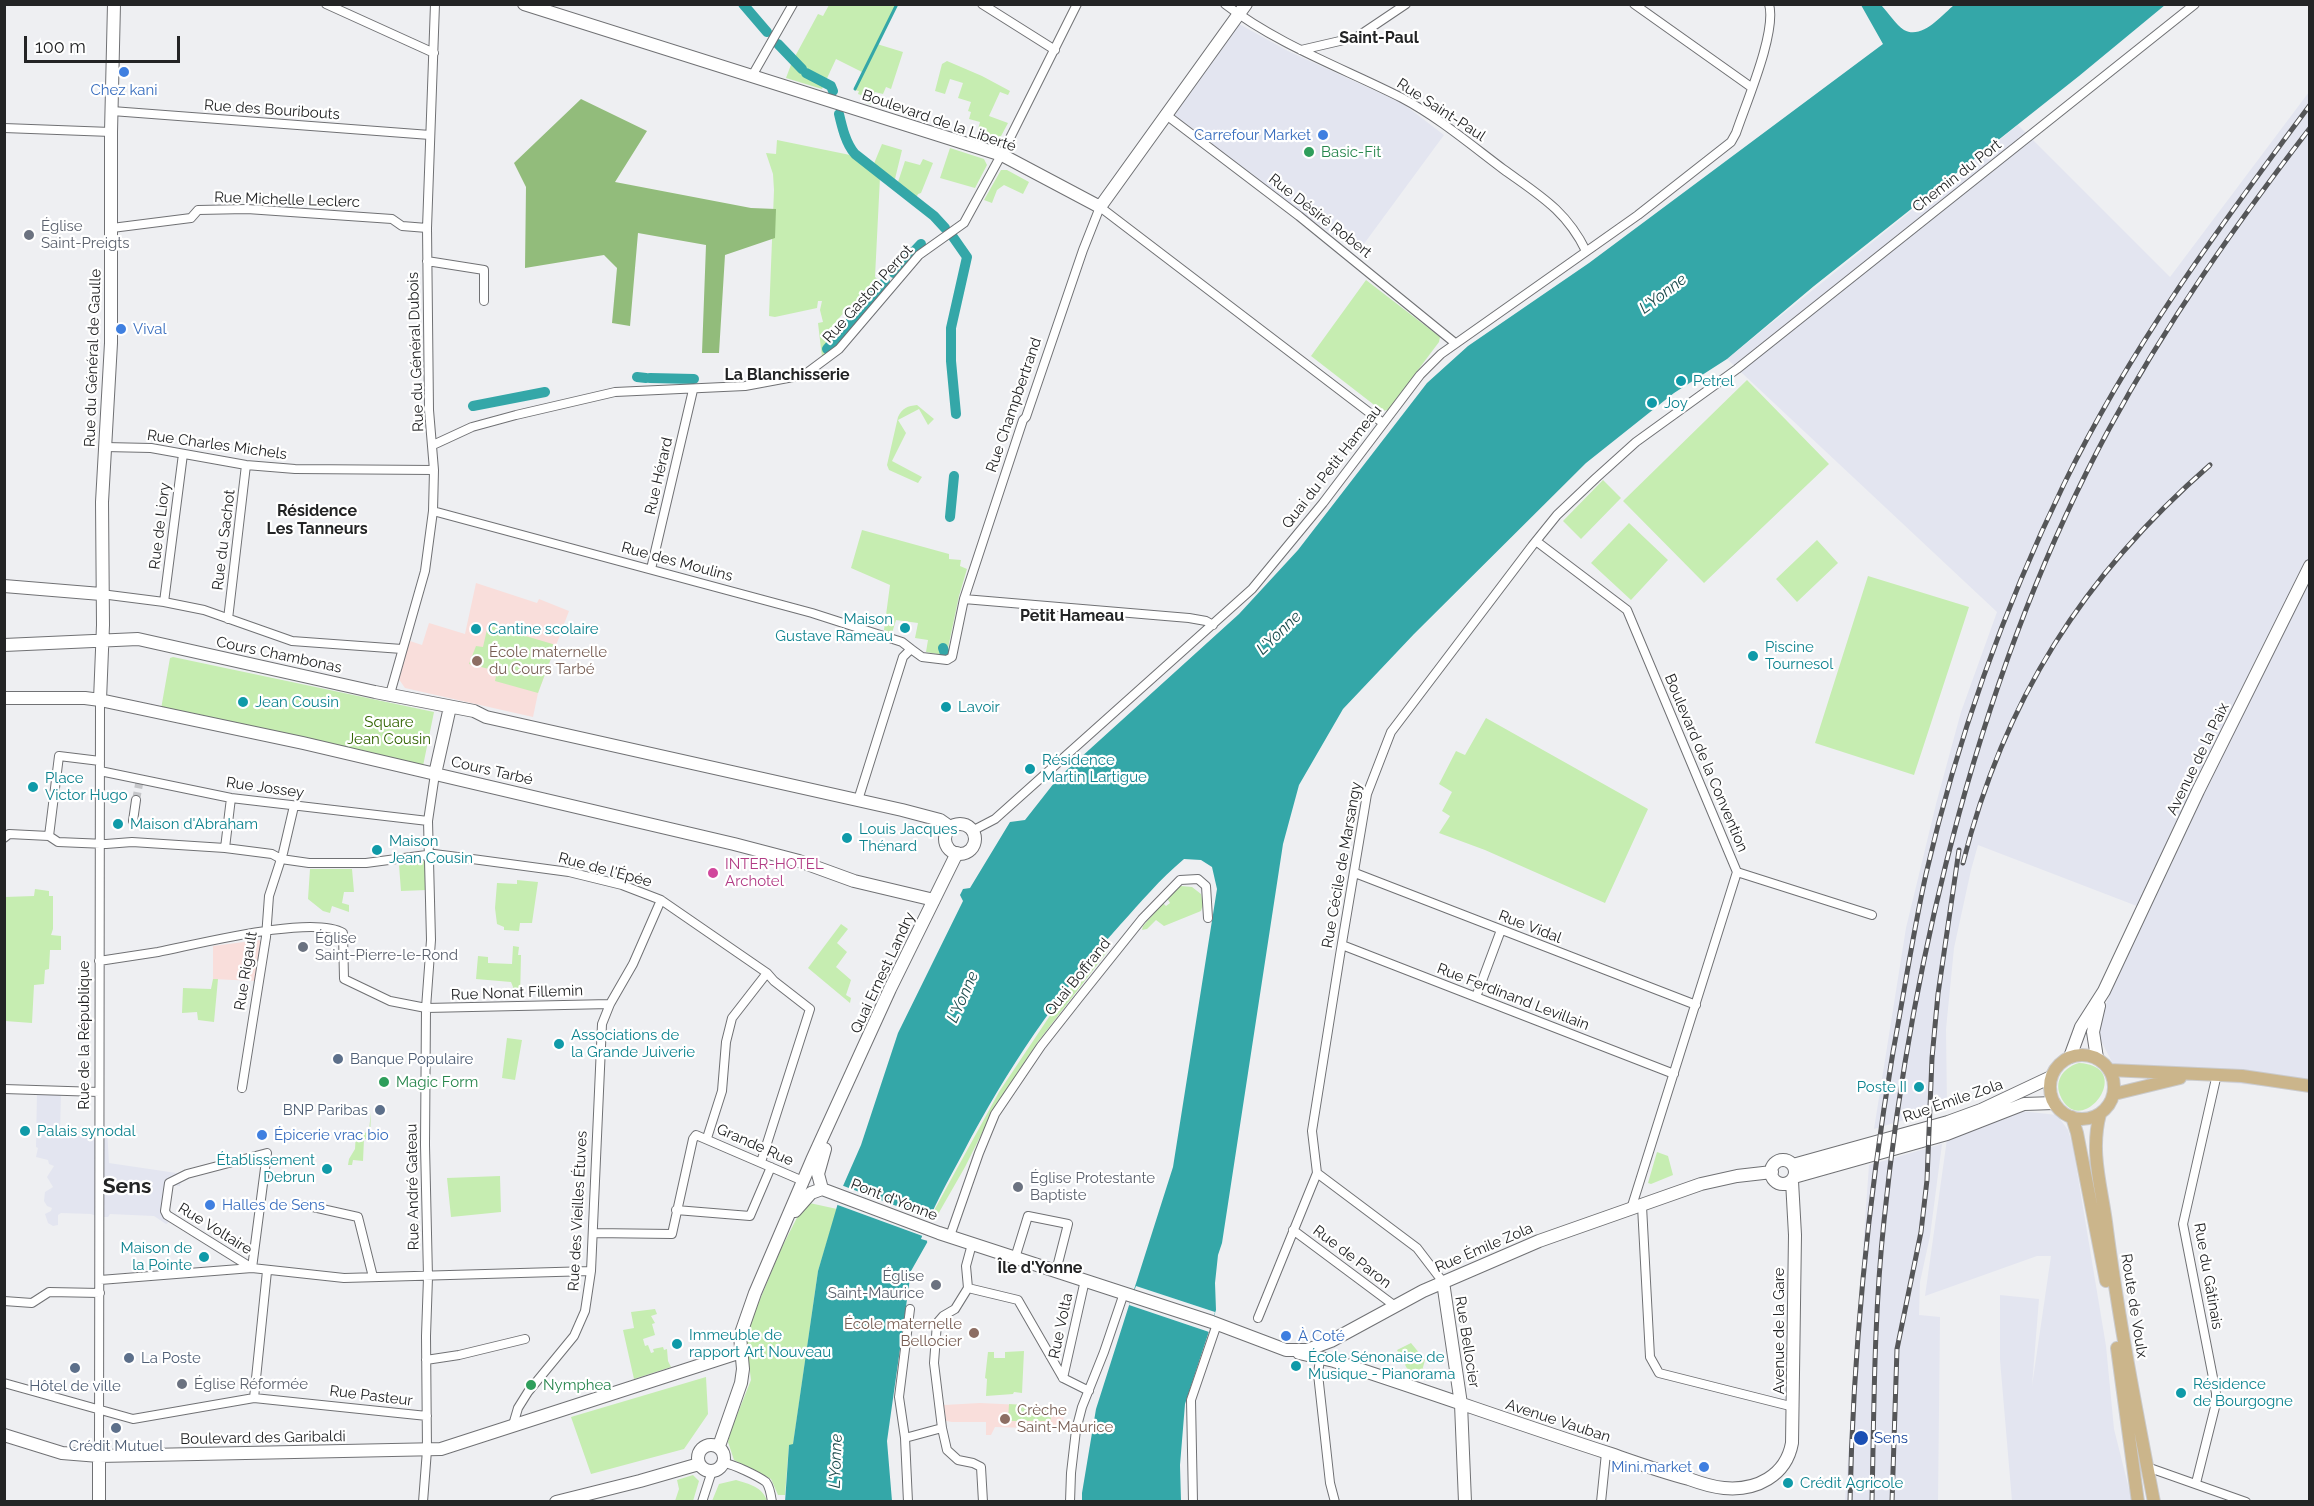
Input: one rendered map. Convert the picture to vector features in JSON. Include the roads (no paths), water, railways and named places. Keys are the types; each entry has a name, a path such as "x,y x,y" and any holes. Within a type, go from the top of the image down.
{"main road":[{"name":"Rue du Général de Gaulle","path":"102,641 105,447 111,343 111,132 114,4"},
{"name":"Boulevard de la Liberté","path":"524,4 1002,155 1100,207"},
{"name":"Rue Champbertrand","path":"1100,207 1242,10"},
{"name":"Avenue de la Paix","path":"2103,991 2307,579 2310,566"},
{"path":"4,586 101,594"},
{"name":"Cours Chambonas","path":"4,645 138,639 450,706"},
{"name":"Rue de la République","path":"100,700 102,641"},
{"path":"4,698 100,700 435,774"},
{"path":"450,706 474,711 486,717 858,800 940,820 950,827"},
{"name":"Cours Tarbé","path":"450,706 435,774 745,847 799,861 854,881 934,900"},
{"path":"950,827 961,824 972,831"},
{"path":"950,827 945,840 949,849 957,853"},
{"name":"Quai Ernest Landry","path":"781,1232 890,989 957,853 970,849 974,840 972,831"},
{"path":"2070,1057 2081,1027 2103,991"},
{"path":"2097,1058 2094,1026 2103,991"},
{"path":"2081,1055 2097,1058 2109,1070 2114,1081 2114,1094 2109,1105 2100,1114 2083,1119 2062,1112 2054,1103 2050,1093 2051,1077 2060,1063 2070,1057 2081,1055"},
{"path":"2109,1070 2217,1074 2310,1086"},
{"path":"2114,1094 2193,1074"},
{"name":"Rue Émile Zola","path":"1793,1174 1862,1146 1948,1122 1981,1110 2051,1077"},
{"name":"Rue Émile Zola","path":"1793,1174 1947,1134 2024,1104 2054,1103"},
{"name":"Quai Ernest Landry","path":"825,1190 818,1174 837,1107"},
{"name":"Route de Voulx","path":"2100,1114 2095,1132 2096,1163 2114,1286 2154,1502"},
{"name":"Route de Voulx","path":"2072,1117 2111,1305 2138,1502"},
{"path":"1779,1161 1788,1161 1793,1174 1785,1184 1777,1182 1772,1172 1779,1161"},
{"name":"Rue Émile Zola","path":"1085,1280 1215,1323 1286,1350 1307,1350 1331,1341 1443,1282 1539,1241 1701,1184 1737,1176 1772,1172"},
{"name":"Avenue de la Gare","path":"1773,1476 1783,1466 1790,1453 1794,1407 1793,1174"},
{"path":"719,1446 741,1383 743,1369 741,1330 781,1232 801,1203 811,1193 825,1190"},
{"name":"Pont d'Yonne","path":"825,1190 972,1244 1085,1280"},
{"name":"Rue Bellocier","path":"1443,1282 1461,1404 1465,1502"},
{"path":"1331,1341 1334,1361"},
{"name":"Avenue Vauban","path":"1286,1350 1334,1361 1606,1453 1724,1488 1755,1485 1773,1476"},
{"name":"Boulevard des Garibaldi","path":"4,1435 62,1453 99,1456 441,1449 741,1352"},
{"path":"710,1444 719,1446 724,1452 724,1463 719,1469 712,1471 704,1469 699,1464 698,1455 702,1448 710,1444"},
{"name":"Rue de la République","path":"99,1456 99,1502"},
{"path":"556,1502 699,1464"}],"street":[{"path":"326,4 434,53"},
{"name":"Rue du Général Dubois","path":"390,694 425,571 433,511 434,470 429,410 427,228 435,4"},
{"path":"752,76 793,4"},
{"path":"982,4 1055,50"},
{"name":"Rue Gaston Perrot","path":"432,445 472,427 615,392 745,386 804,375 839,349 919,255 964,223 1002,155 1077,4"},
{"name":"Rue Saint-Paul","path":"1225,4 1242,10 1301,50 1405,100 1444,126 1553,205 1575,230 1586,251"},
{"path":"1301,50 1358,37 1406,4"},
{"path":"1634,4 1752,87 1771,26 1769,4"},
{"name":"Chemin du Port","path":"1737,369 2195,4"},
{"name":"Quai du Petit Hameau","path":"972,831 995,819 1252,589 1323,503 1420,375 1441,354 1638,215 1731,142 1752,87"},
{"name":"Rue des Bouribouts","path":"112,111 430,135"},
{"name":"Rue Désiré Robert","path":"1165,114 1299,216 1455,343"},
{"path":"4,128 111,132"},
{"name":"Boulevard de la Liberté","path":"1100,207 1383,423"},
{"name":"Rue Champbertrand","path":"911,649 922,657 943,660 952,657 964,599 1023,420 1026,417 1100,207"},
{"name":"Rue Michelle Leclerc","path":"112,228 191,218 198,210 247,209 392,219 402,226 427,228"},
{"path":"427,261 484,270 484,301"},
{"name":"Rue Cécile de Marsangy","path":"1258,1318 1317,1173 1312,1131 1367,794 1391,732 1557,516 1636,442 1737,369"},
{"name":"Rue Hérard","path":"651,569 693,390"},
{"name":"Rue Charles Michels","path":"105,447 151,448 246,465 295,469 434,470"},
{"name":"Rue de Liory","path":"164,602 183,454"},
{"name":"Rue du Sachot","path":"228,619 246,465"},
{"name":"Rue des Moulins","path":"433,511 812,613 902,642 911,649"},
{"name":"Boulevard de la Convention","path":"1536,541 1626,610 1737,872 1674,1074 1636,1207"},
{"path":"101,594 204,610 292,640 402,649"},
{"path":"964,599 1188,618 1214,625"},
{"path":"858,800 903,657 911,649"},
{"name":"Rue de la République","path":"99,1456 100,700"},
{"path":"49,836 59,756 100,761"},
{"name":"Rue Jossey","path":"99,771 231,798 428,821"},
{"name":"Rue André Gateau","path":"423,1502 427,1450 426,1008 431,940 428,821 435,774"},
{"path":"225,848 231,798"},
{"path":"133,821 136,800"},
{"name":"Rue Rigault","path":"242,1088 267,931 269,896 294,806"},
{"name":"Rue de l'Épée","path":"4,838 9,834 49,836 58,842 99,844 132,842 225,848 309,863 340,864 434,854 569,872 622,885 661,900 768,973 774,981 810,1009 761,1162"},
{"path":"1737,872 1872,915"},
{"name":"Rue Vidal","path":"1355,873 1696,1005"},
{"name":"Quai Boffrand","path":"950,1236 995,1114 1041,1046 1138,924 1172,887 1186,878 1203,882 1208,892 1208,918"},
{"name":"Rue des Vieilles Étuves","path":"513,1425 518,1408 528,1392 574,1336 585,1311 591,1271 602,1024 610,1004 633,964 661,900"},
{"name":"Rue Nonat Fillemin","path":"267,931 307,927 341,931 343,933 344,979 390,1001 426,1008 610,1004"},
{"path":"1476,997 1501,930"},
{"path":"99,961 267,931"},
{"name":"Rue Ferdinand Levillain","path":"1342,945 1674,1074"},
{"path":"706,1138 722,1091 726,1042 732,1018 768,973"},
{"name":"Rue du Gâtinais","path":"2196,1483 2216,1403 2216,1393 2183,1224 2217,1074"},
{"path":"4,1089 99,1092"},
{"name":"Grande Rue","path":"676,1210 696,1135 803,1181"},
{"name":"Rue Voltaire","path":"267,1154 252,1268 167,1215 165,1211 169,1183 187,1174 267,1154"},
{"path":"593,1233 672,1234 676,1210 750,1216 771,1167"},
{"name":"Rue Bellocier","path":"1317,1173 1417,1248 1443,1282"},
{"path":"310,1206 358,1217 373,1277"},
{"path":"1636,1207 1650,1357 1659,1373 1794,1407"},
{"path":"1015,1258 1028,1216 1068,1224 1056,1271"},
{"name":"Rue de Paron","path":"1293,1230 1395,1306"},
{"path":"972,1244 966,1266 968,1288 955,1309 943,1316 937,1323 934,1363 947,1450 958,1460 973,1462 981,1467 983,1502"},
{"path":"100,1280 252,1268 344,1278 591,1271"},
{"path":"254,1398 267,1271"},
{"name":"Rue Volta","path":"1063,1378 1085,1280"},
{"path":"968,1288 1018,1300 1063,1378 1089,1391"},
{"path":"4,1301 32,1303 49,1292 100,1293"},
{"path":"1070,1502 1076,1430 1082,1407 1128,1294"},
{"path":"909,1502 905,1438 899,1397 910,1309"},
{"path":"1193,1502 1191,1400 1215,1323"},
{"path":"426,1360 459,1355 525,1339"},
{"path":"1320,1359 1318,1374 1330,1483 1335,1502"},
{"name":"Rue Pasteur","path":"4,1383 133,1419 254,1398 427,1416"},
{"path":"905,1438 942,1428"},
{"path":"1601,1502 1606,1453"},
{"path":"724,1463 731,1464 766,1483 772,1502"},
{"path":"2147,1467 2246,1502"},
{"path":"702,1502 712,1471"}],"water":[{"name":"L'Yonne","path":"1861,5 1881,5 1901,28 1918,32 1931,25 1954,5 2165,5 1814,286 1727,359 1674,393 1586,463 1414,634 1343,709 1299,785 1283,844 1222,1243 1218,1255 1215,1283 1216,1310 1185,1404 1180,1465 1181,1501 1082,1501 1082,1493 1096,1409 1173,1167 1217,889 1212,867 1201,860 1184,859 1151,891 1097,951 1034,1034 997,1092 930,1217 921,1239 928,1241 911,1271 887,1441 892,1501 785,1502 789,1445 793,1444 818,1271 843,1186 861,1145 898,1033 963,901 960,895 963,889 970,888 1010,822 1025,820 1058,778 1239,614 1298,550 1427,383 1468,346 1589,263 1883,44"}],"waterway":[{"path":"743,4 767,32"},
{"path":"855,89 897,4"},
{"path":"778,44 802,69"},
{"path":"806,73 831,86 833,91"},
{"path":"839,114 843,130 855,154 934,216 945,228"},
{"path":"953,237 967,257 951,328 951,361 956,414"},
{"path":"894,273 921,244"},
{"path":"827,349 885,282"},
{"path":"637,377 646,378"},
{"path":"650,378 694,379"},
{"path":"473,406 545,392"},
{"path":"950,517 954,476"},
{"path":"943,648 945,654"}],"tunnel":[{"path":"136,800 140,779"}],"railway":[{"path":"1850,1502 1858,1332 1869,1220 1884,1108 1926,874 1967,724 2021,578 2064,484 2090,434 2147,336 2178,289 2310,105"},
{"path":"1872,1502 1878,1291 1896,1121 1913,1018 1934,916 1959,814 1989,713 2024,615 2064,520 2109,429 2154,350 2204,274 2310,128"},
{"path":"1963,863 1980,804 2001,748 2054,644 2087,597 2124,551 2165,507 2210,465"},
{"path":"1892,1502 1897,1349 1921,1232 1927,1180 1932,1058 1938,994 1959,850"}],"place":[{"name":"Chez kani","path":"124,72"},
{"name":"Carrefour Market","path":"1323,135"},
{"name":"Basic-Fit","path":"1309,152"},
{"name":"Église Saint-Preigts","path":"29,235"},
{"name":"Vival","path":"121,329"},
{"name":"Petrel","path":"1681,381"},
{"name":"Joy","path":"1652,403"},
{"name":"Maison Gustave Rameau","path":"905,628"},
{"name":"Cantine scolaire","path":"476,629"},
{"name":"Piscine Tournesol","path":"1753,656"},
{"name":"École maternelle du Cours Tarbé","path":"477,661"},
{"name":"Jean Cousin","path":"243,702"},
{"name":"Lavoir","path":"946,707"},
{"name":"Résidence Martin Lartigue","path":"1030,769"},
{"name":"Place Victor Hugo","path":"33,787"},
{"name":"Maison d'Abraham","path":"118,824"},
{"name":"Louis Jacques Thénard","path":"847,838"},
{"name":"Maison Jean Cousin","path":"377,850"},
{"name":"INTER-HOTEL Archotel","path":"713,873"},
{"name":"Église Saint-Pierre-le-Rond","path":"303,947"},
{"name":"Associations de la Grande Juiverie","path":"559,1044"},
{"name":"Banque Populaire","path":"338,1059"},
{"name":"Magic Form","path":"384,1082"},
{"name":"Poste II","path":"1919,1087"},
{"name":"BNP Paribas","path":"380,1110"},
{"name":"Palais synodal","path":"25,1131"},
{"name":"Épicerie vrac bio","path":"262,1135"},
{"name":"Établissement Debrun","path":"327,1169"},
{"name":"Église Protestante Baptiste","path":"1018,1187"},
{"name":"Halles de Sens","path":"210,1205"},
{"name":"Maison de la Pointe","path":"204,1257"},
{"name":"Église Saint-Maurice","path":"936,1285"},
{"name":"École maternelle Bellocier","path":"974,1333"},
{"name":"À Coté","path":"1286,1336"},
{"name":"Immeuble de rapport Art Nouveau","path":"677,1344"},
{"name":"La Poste","path":"129,1358"},
{"name":"École Sénonaise de Musique - Pianorama","path":"1296,1366"},
{"name":"Hôtel de ville","path":"75,1368"},
{"name":"Église Réformée","path":"182,1384"},
{"name":"Nymphea","path":"531,1385"},
{"name":"Résidence de Bourgogne","path":"2181,1393"},
{"name":"Crèche Saint-Maurice","path":"1005,1419"},
{"name":"Crédit Mutuel","path":"116,1428"},
{"name":"Sens","path":"1861,1438"},
{"name":"Mini market","path":"1704,1467"},
{"name":"Crédit Agricole","path":"1788,1483"}],"district":[{"name":"Saint-Paul","path":"1379,38"},
{"name":"La Blanchisserie","path":"787,375"},
{"name":"Résidence Les Tanneurs","path":"317,520"},
{"name":"Petit Hameau","path":"1072,616"},
{"name":"Sens","path":"127,1187"},
{"name":"Île d'Yonne","path":"1040,1268"}],"park label":[{"name":"Square Jean Cousin","path":"389,730"}]}
